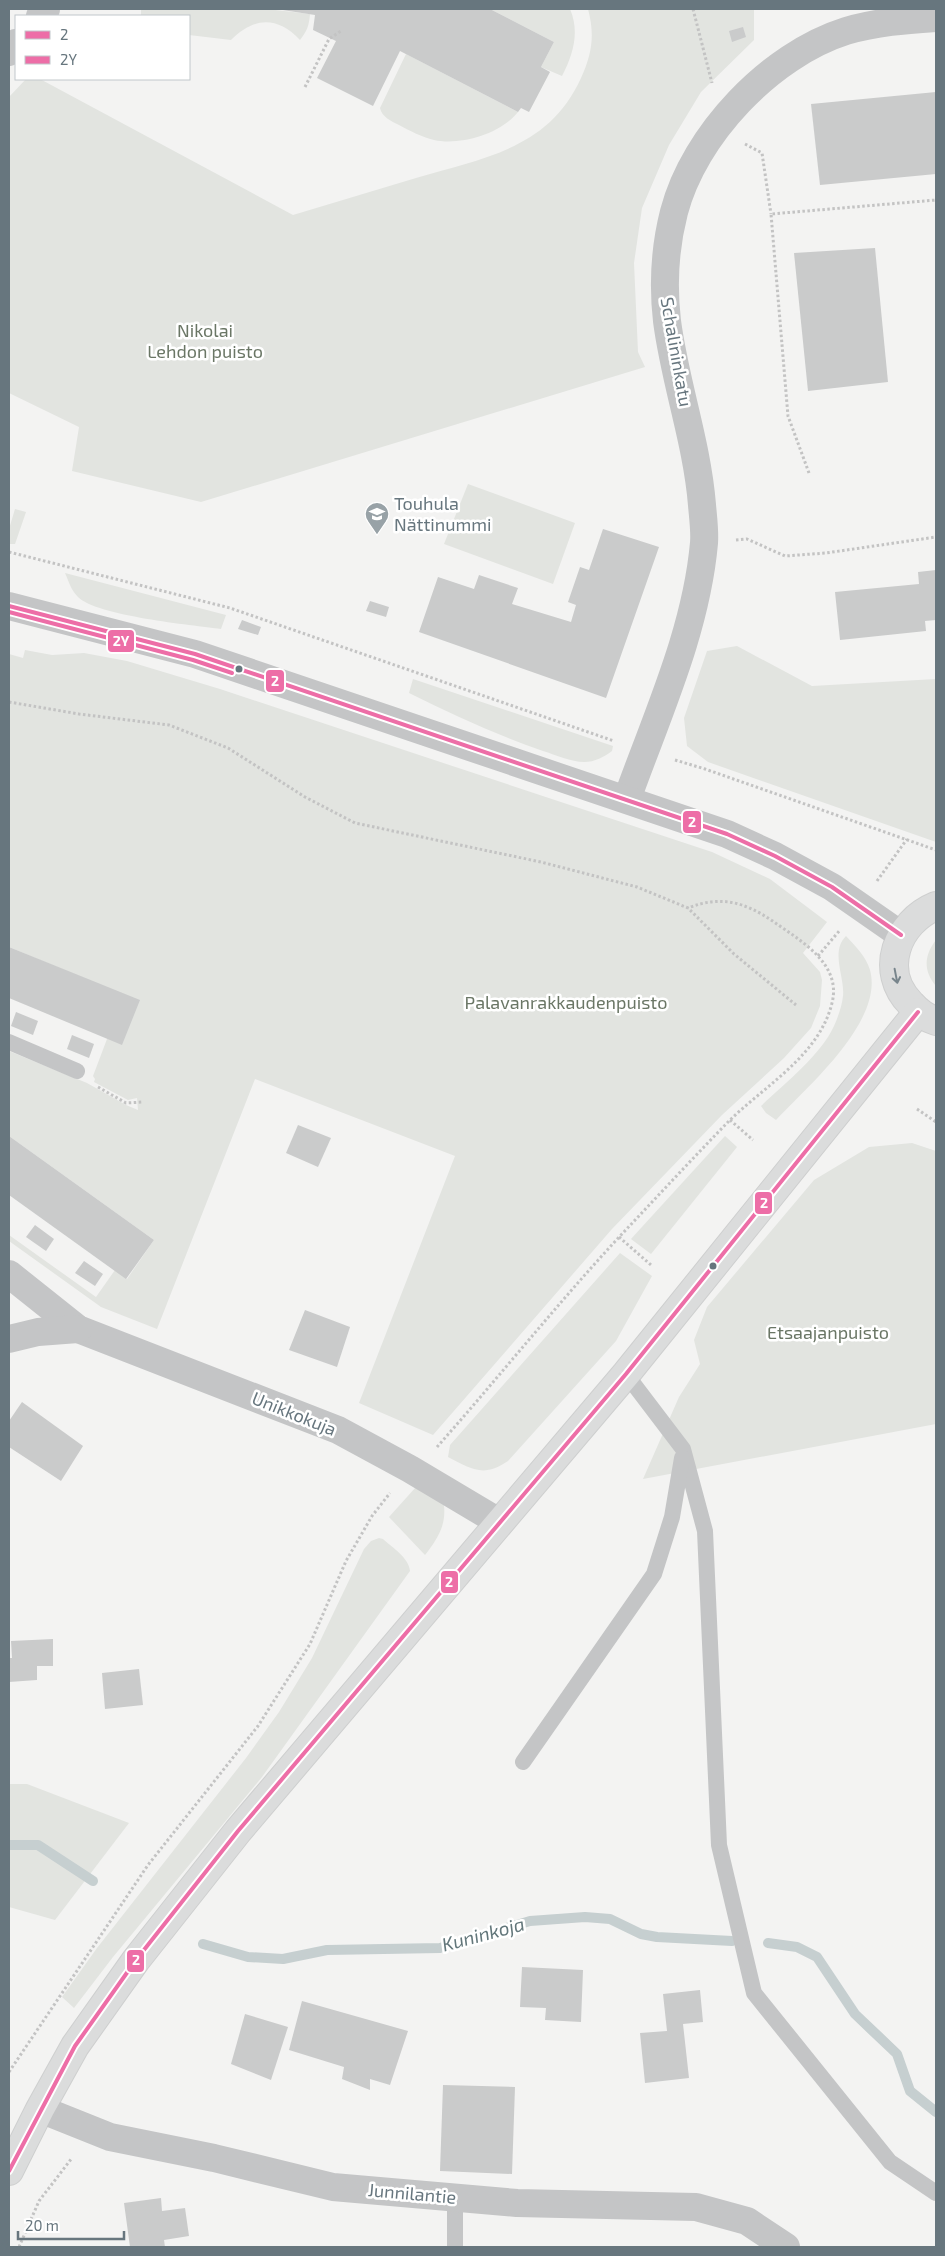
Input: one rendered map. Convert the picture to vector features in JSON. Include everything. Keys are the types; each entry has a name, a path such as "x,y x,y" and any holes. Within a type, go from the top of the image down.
{"main road":[{"path":"9,2171 40,2109 75,2046 136,1960 238,1831 927,1016 905,998 897,983 894,967 896,950 901,935 911,921 924,911 936,906"}],"street":[{"name":"Schalininkatu","path":"627,799 684,640 696,600 704,540 699,474 667,322 665,277 674,212 682,189 696,160 722,121 772,71 804,50 845,32 890,22 936,18"},
{"path":"9,606 196,654 727,834 775,856 832,887 901,935"},
{"name":"Unikkokuja","path":"14,1278 78,1329 338,1430 410,1469 499,1522"},
{"name":"Unikkokuja","path":"10,1338 25,1320 28,1309 28,1299 14,1278"},
{"name":"Unikkokuja","path":"10,1338 38,1332 78,1329"},
{"name":"Junnilantie","path":"40,2109 110,2137 214,2158 333,2187 517,2203 696,2207 747,2221 786,2247"}],"lane":[{"path":"9,1042 77,1071"},
{"path":"626,1374 683,1449 705,1531 719,1845 754,1993 890,2162 936,2193"},
{"path":"523,1762 654,1574 672,1517 683,1449"},
{"path":"454,2247 455,2198"}],"path":[{"path":"693,9 722,121"},
{"path":"305,86 329,38 341,31"},
{"path":"762,153 771,214 788,416 809,473"},
{"path":"771,214 936,200"},
{"path":"704,540 747,540 785,556 826,553 936,537"},
{"path":"9,552 230,608 644,751 714,772 936,850"},
{"path":"9,702 80,714 169,725 228,748 305,797 355,823 541,862 638,886 688,908 734,954 796,1005"},
{"path":"9,2072 148,1865 258,1726 310,1644 346,1560 372,1516 410,1469 437,1447 619,1237 730,1120 813,1043 823,1027 832,1003 834,990 829,969 818,956 764,915 731,901 704,901 688,908"},
{"path":"77,1071 93,1084 126,1103 143,1102"},
{"path":"917,1109 936,1122"},
{"path":"730,1120 753,1140"},
{"path":"619,1237 651,1265"},
{"path":"19,2247 39,2201 72,2158"}],"green space":[{"path":"141,9 267,9 310,14 307,28 300,40 291,32 274,23 266,22 248,27 231,40 190,35 190,15 141,15"},
{"path":"490,9 570,9 575,26 575,35 572,52 562,76 541,67 554,42"},
{"name":"Nikolai Lehdon puisto","path":"588,9 754,9 754,40 701,92 669,145 642,208 634,263 638,352 645,367 201,502 72,471 79,427 9,393 9,97 25,80 42,80 293,215 466,164 512,147 532,136 551,121 567,102 581,78 590,52 592,36"},
{"path":"406,54 518,112 492,132 456,141 434,140 407,129 387,118 380,108"},
{"path":"468,484 575,523 553,584 444,544"},
{"path":"15,509 26,512 15,544 9,544 9,529"},
{"path":"65,573 226,615 221,629 146,619 104,609 88,604 78,597"},
{"path":"737,646 812,686 936,679 936,842 708,762 687,746 684,718 707,651"},
{"name":"Palavanrakkaudenpuisto","path":"25,650 52,655 84,653 127,661 220,689 712,852 770,879 827,922 803,953 820,972 822,980 820,1006 811,1028 784,1058 722,1115 612,1229 433,1435 359,1403 455,1156 255,1079 157,1329 101,1307 9,1241 9,1235 96,1297 115,1270 127,1279 154,1240 9,1136 9,1051 87,1083 138,1110 137,1098 128,1100 94,1082 93,1076 107,1039 139,1001 9,947 9,654 23,658"},
{"path":"413,679 613,746 612,751 596,760 579,762 526,745 475,724 409,693"},
{"path":"846,936 863,956 870,970 871,990 866,1010 855,1031 840,1051 776,1120 766,1113 761,1106 791,1079 820,1048 837,1019 843,996 839,949 841,942"},
{"path":"936,940 936,986 927,969 927,957"},
{"path":"725,1136 737,1147 651,1254 631,1239"},
{"name":"Etsaajanpuisto","path":"912,1143 936,1151 936,1424 643,1479 679,1397 700,1364 694,1340 707,1307 814,1180 869,1147"},
{"path":"620,1253 652,1276 616,1341 508,1461 491,1469 478,1470 448,1457 450,1445"},
{"path":"416,1487 444,1505 444,1519 440,1532 425,1555 389,1517"},
{"path":"379,1538 383,1539 400,1554 407,1562 410,1571 262,1777 113,1957 74,2008 62,1997 97,1948 246,1758 279,1712 312,1658 364,1549 371,1541"},
{"path":"9,1784 27,1784 129,1823 55,1920 9,1907"}],"building":[{"path":"276,9 490,9 554,42 541,67 550,72 529,112 521,108 518,112 400,51 373,106 317,78 336,41 313,30 315,15"},
{"path":"743,27 746,37 732,42 729,31"},
{"path":"936,92 936,174 820,185 811,104"},
{"path":"875,248 888,382 808,391 794,253"},
{"name":"Touhula Nättinummi","path":"603,529 659,547 606,698 419,632 438,577 474,589 479,575 518,588 512,604 571,622 576,605 568,602 580,567 589,570"},
{"path":"936,570 936,620 925,621 926,631 840,640 835,592 919,584 918,572"},
{"path":"370,601 389,607 386,617 366,611"},
{"path":"242,620 261,627 258,635 238,629"},
{"path":"9,947 140,1000 122,1045 9,998"},
{"path":"16,1012 38,1021 33,1035 11,1026"},
{"path":"72,1035 94,1044 89,1058 67,1049"},
{"path":"298,1125 331,1138 318,1167 286,1153"},
{"path":"9,1136 154,1240 126,1279 9,1195"},
{"path":"35,1225 54,1239 46,1251 26,1237"},
{"path":"84,1261 103,1274 95,1286 75,1273"},
{"path":"305,1310 350,1327 337,1367 289,1350"},
{"path":"22,1402 83,1446 61,1481 9,1447 9,1421"},
{"path":"53,1639 53,1666 37,1666 37,1680 9,1682 9,1658 12,1658 11,1641"},
{"path":"139,1669 143,1705 105,1709 102,1673"},
{"path":"522,1967 583,1970 581,2022 545,2020 546,2008 520,2007"},
{"path":"700,1990 703,2022 683,2024 689,2078 645,2083 640,2033 667,2031 663,1994"},
{"path":"302,2001 408,2031 390,2085 370,2079 370,2090 342,2079 344,2067 289,2050"},
{"path":"245,2014 288,2027 271,2080 231,2064"},
{"path":"443,2085 515,2087 512,2174 440,2171"},
{"path":"161,2198 162,2211 185,2208 189,2236 164,2240 165,2247 130,2247 124,2203"}],"waterway":[{"name":"Kuninkoja","path":"9,1845 38,1845 93,1881"},
{"name":"Kuninkoja","path":"203,1944 248,1957 283,1959 327,1950 440,1948 530,1921 585,1917 610,1919 641,1934 657,1937 732,1941"},
{"name":"Kuninkoja","path":"768,1943 797,1947 817,1957 855,2014 897,2054 910,2091 936,2112"}],"transit line":[{"name":"2","path":"9,606 195,654 727,834 775,856 832,887 901,935"},
{"name":"2Y","path":"9,612 193,660 232,673"},
{"name":"2","path":"9,2171 75,2046 136,1960 238,1831 626,1374 918,1012"}],"place":[{"name":"Touhula Nättinummi","path":"377,535"}]}
